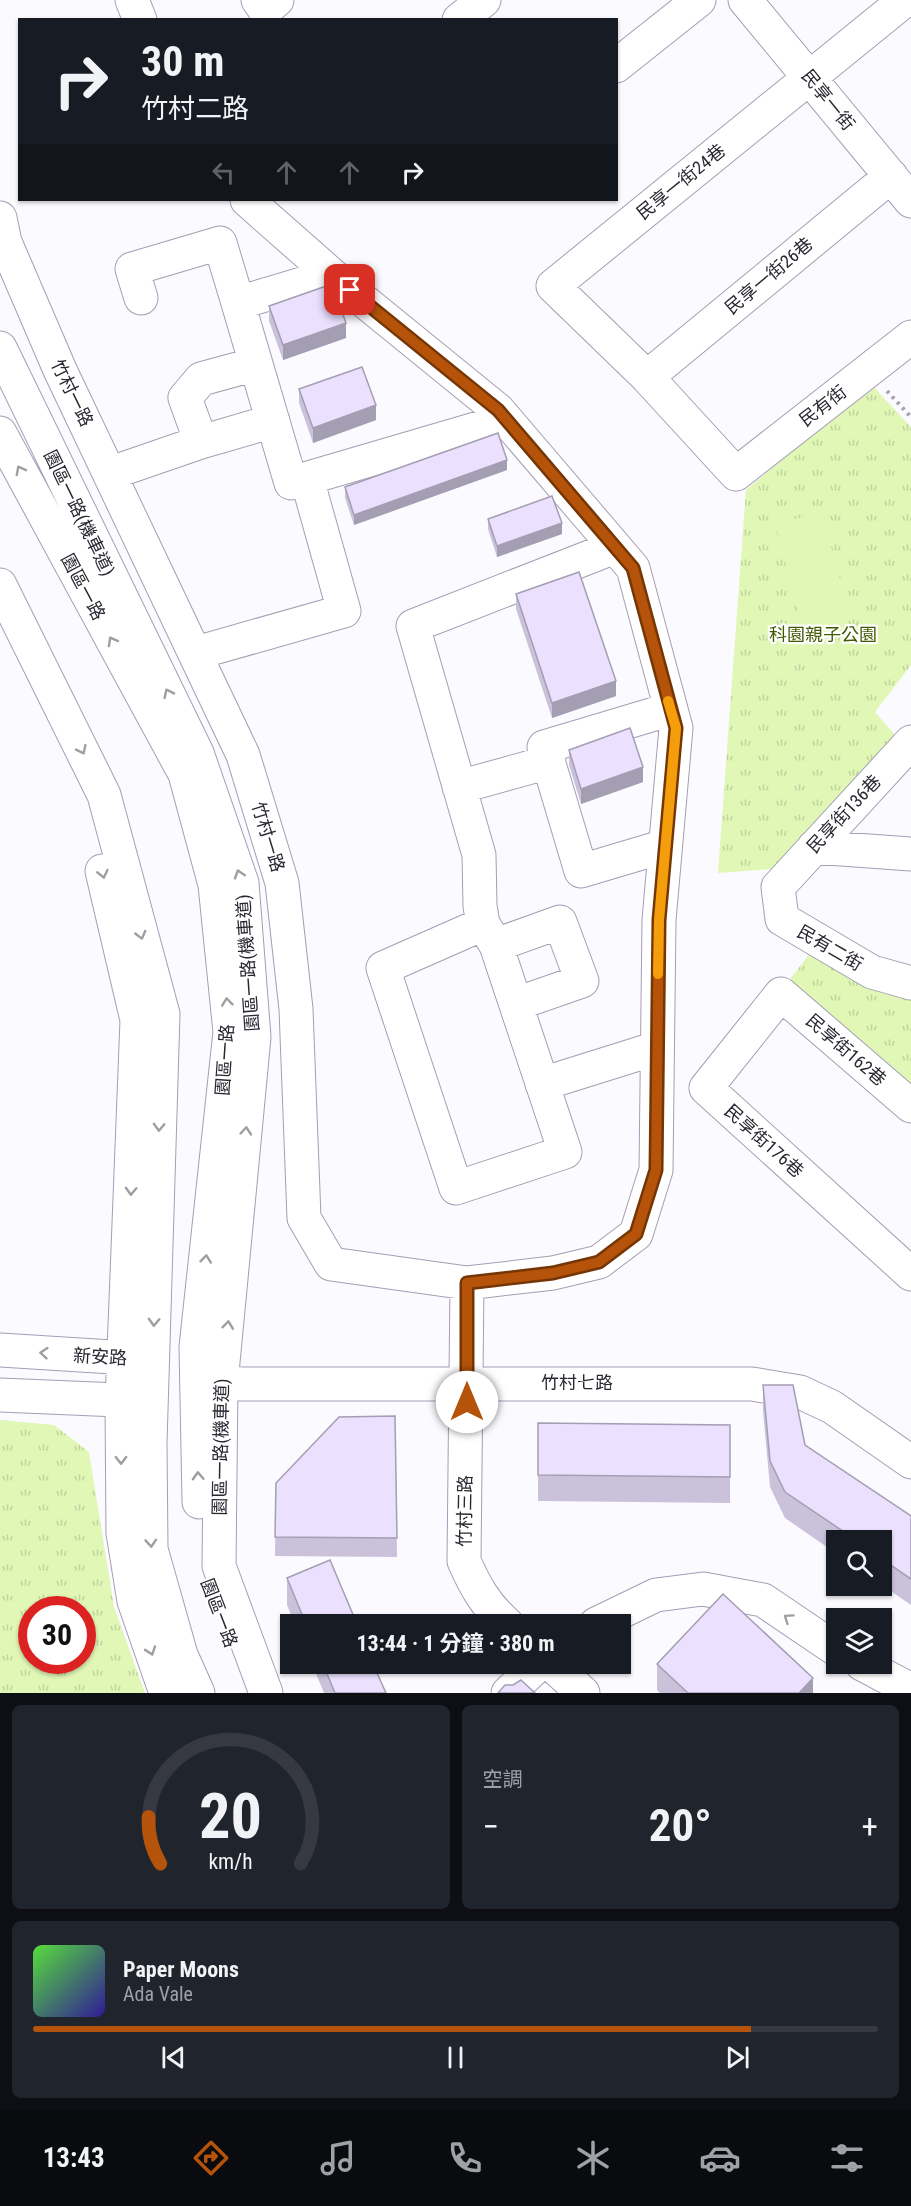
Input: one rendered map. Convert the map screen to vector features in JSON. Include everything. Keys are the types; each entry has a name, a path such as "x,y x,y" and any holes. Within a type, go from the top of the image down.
{"street":[{"path":"132,0 139,18"},
{"path":"462,18 484,0"},
{"path":"618,64 699,0"},
{"name":"民享一街","path":"745,0 901,188"},
{"name":"民享一街24巷","path":"648,377 553,286 905,0"},
{"name":"民享一街26巷","path":"648,377 901,188"},
{"path":"249,201 332,275 498,410 633,568 676,728 659,920 656,1170 636,1234 599,1262 553,1273 467,1283 467,1383"},
{"name":"竹村一路","path":"0,218 5,242 56,360 243,755 282,883 296,1009 304,1218 331,1264 467,1283"},
{"path":"141,298 132,269 220,243 291,483 506,420"},
{"path":"238,303 332,275"},
{"name":"民有街","path":"648,377 736,474 911,337"},
{"name":"園區一路(機車道)","path":"0,348 22,398 197,753 242,882 254,1037 208,1381 219,1566 266,1693"},
{"path":"201,442 185,398 201,379 256,364"},
{"path":"111,473 201,442 273,421"},
{"name":"園區一路","path":"0,433 184,774 215,885 230,1032 196,1347 208,1381 202,1569 250,1693"},
{"path":"196,653 344,611 307,478"},
{"path":"516,1004 582,981 560,922 490,934 383,968 456,1188 565,1152 516,1004 490,934 480,906 479,855 413,626 615,547"},
{"path":"0,585 104,795 163,1014 136,1401 123,1533 134,1601 166,1693"},
{"path":"0,627 89,816 137,1020 138,1359"},
{"path":"665,846 581,871 544,747 671,709"},
{"name":"民享街136巷","path":"778,887 911,742"},
{"path":"459,787 549,762"},
{"path":"814,847 911,854"},
{"name":"民有二街","path":"778,887 782,919 872,972 911,983"},
{"name":"民享街162巷","path":"781,994 911,1106"},
{"name":"民享街176巷","path":"781,994 706,1088 911,1274"},
{"path":"542,1084 657,1048"},
{"name":"新安路","path":"0,1350 138,1359 208,1381"},
{"path":"0,1395 136,1401 208,1381"},
{"name":"竹村七路","path":"208,1381 753,1384 800,1392 832,1407 911,1462"},
{"name":"竹村三路","path":"467,1383 464,1561 476,1588 495,1614"},
{"path":"136,1401 151,1549 181,1655 198,1693"},
{"path":"617,1614 656,1595 703,1589 763,1600 826,1643"},
{"path":"508,1693 528,1674"},
{"path":"562,1674 583,1693"},
{"path":"881,1674 911,1690"}],"path":[{"path":"868,370 911,417"}],"green space":[{"name":"科園親子公園","path":"871,384 911,427 911,665 875,712 902,743 784,868 718,873 746,490"},
{"path":"822,512 851,620 804,632 775,524"},
{"path":"811,952 911,994 911,1085 787,983"},
{"path":"0,1420 54,1425 89,1452 114,1607 145,1693 0,1693"}],"building":[{"path":"332,284 346,323 283,345 269,306"},
{"path":"362,367 376,405 313,428 299,389"},
{"path":"498,433 507,460 354,515 345,487"},
{"path":"552,496 562,523 497,546 488,519"},
{"path":"579,572 616,681 552,703 516,594"},
{"path":"630,728 643,767 581,789 569,750"},
{"path":"763,1385 793,1385 805,1445 911,1516 911,1579 892,1566 892,1530 841,1530 785,1492 770,1461"},
{"path":"395,1416 397,1538 275,1537 276,1483 339,1417"},
{"path":"538,1423 730,1425 730,1477 538,1475"},
{"path":"330,1560 353,1614 302,1614 287,1578"},
{"path":"723,1594 813,1678 799,1693 688,1693 657,1664"},
{"path":"327,1674 377,1674 386,1693 335,1693"},
{"path":"521,1680 535,1693 498,1693 505,1685 513,1685"}],"slow traffic":[{"path":"658,974 659,920 676,728 668,701"}],"route":[{"path":"350,290 498,410 633,568 676,728 659,920 656,1170 636,1234 599,1262 553,1273 467,1283 467,1402"}]}
